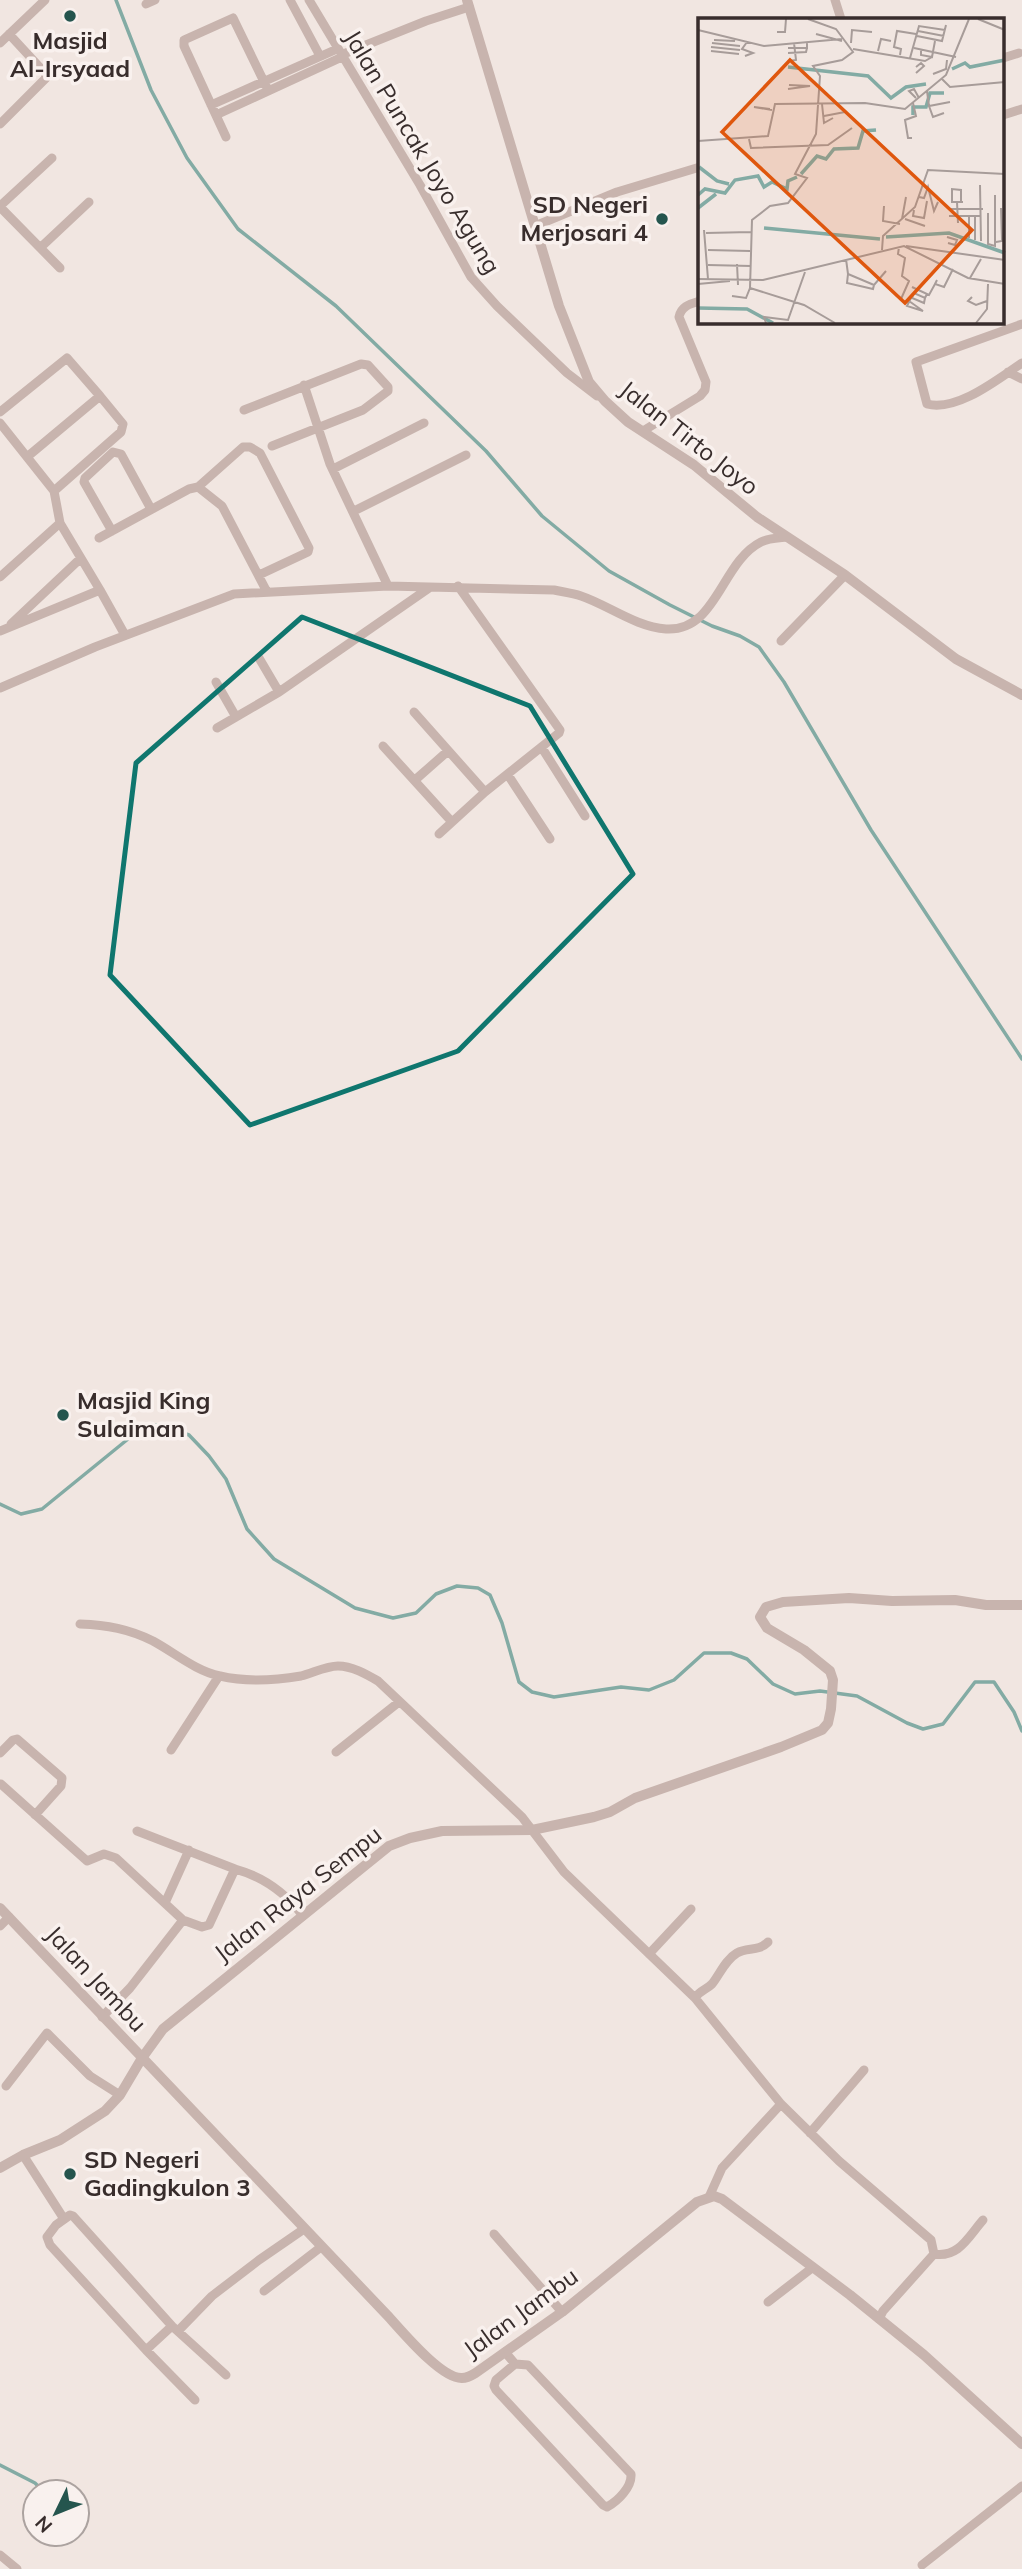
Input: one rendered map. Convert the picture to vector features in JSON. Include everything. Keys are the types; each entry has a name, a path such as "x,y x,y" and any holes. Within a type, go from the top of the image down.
{"street":[{"path":"0,43 44,0"},
{"path":"290,0 320,56"},
{"name":"Jalan Puncak Joyo Agung","path":"309,0 420,185 471,277 497,306 567,373 605,401"},
{"path":"835,0 841,18"},
{"path":"211,105 266,86 340,53 468,4"},
{"name":"Jalan Tirto Joyo","path":"468,4 570,341 589,382 605,401 643,432 694,465 757,517 845,575 957,659 1022,695"},
{"path":"226,137 184,40 231,18 235,20 266,86"},
{"path":"0,124 46,78 45,73 9,34"},
{"path":"216,115 320,56 340,53"},
{"path":"1004,58 1019,53"},
{"path":"1004,115 1022,109"},
{"path":"52,158 0,206 60,268"},
{"path":"535,226 617,192 698,168"},
{"path":"40,248 89,202"},
{"path":"643,432 700,396 705,390 706,382 679,317 685,306 698,302"},
{"path":"1022,324 916,362 927,404 935,406 961,401 1022,363"},
{"path":"0,412 67,358 123,424 121,432 54,491"},
{"path":"244,410 361,364 368,365 388,387 388,391 363,410 272,446"},
{"path":"1008,372 1022,379"},
{"path":"303,385 333,469 388,586"},
{"path":"27,457 100,396"},
{"path":"0,423 54,491 60,523 125,635"},
{"path":"333,469 424,424"},
{"path":"99,538 189,489 198,487 243,447 250,447 260,453 309,548 307,552 259,575"},
{"path":"112,531 84,482 113,452 121,454 152,509"},
{"path":"354,511 466,455"},
{"path":"198,487 222,506 266,590"},
{"path":"0,578 60,523"},
{"path":"0,688 222,597 266,590 458,586 554,590 581,596 659,628 675,629 692,624 708,609 725,579 744,554 761,542 787,537"},
{"path":"3,630 81,558"},
{"path":"781,641 845,575"},
{"path":"439,834 485,792 559,733 559,725 458,586"},
{"path":"217,728 279,692 429,588"},
{"path":"3,630 100,590"},
{"path":"259,658 279,692"},
{"path":"216,682 236,717"},
{"path":"414,712 485,792"},
{"path":"383,746 452,822"},
{"path":"542,748 585,816"},
{"path":"415,780 448,751"},
{"path":"508,775 550,839"},
{"name":"Jalan Raya Sempu","path":"0,2168 23,2155 49,2146 105,2111 120,2095 163,2029 378,1852 397,1842 442,1831 532,1829 610,1812 635,1798 814,1735 828,1723 833,1681 825,1665 766,1628 760,1617 766,1607 783,1602 849,1598 892,1601 955,1600 986,1605 1022,1605"},
{"path":"80,1624 109,1625 128,1630 186,1662 219,1676 244,1679 299,1676 337,1665 365,1673 378,1681 498,1793 532,1829 564,1872 695,1998 781,2104 931,2240 934,2254"},
{"path":"170,1750 219,1676"},
{"path":"336,1752 399,1702"},
{"path":"0,1754 13,1740 18,1739 62,1778 61,1786 35,1815"},
{"path":"1,1784 87,1861 104,1854 116,1858 183,1920 202,1927 209,1925 235,1869"},
{"path":"137,1830 249,1873 281,1891 303,1916"},
{"path":"165,1903 189,1850"},
{"name":"Jalan Jambu","path":"0,1908 415,2343 449,2374 458,2378 467,2377 562,2312 685,2211 709,2197"},
{"path":"649,1954 691,1909"},
{"path":"0,1926 9,1917"},
{"path":"103,2017 130,1988 183,1920"},
{"path":"695,1998 701,1990 711,1985 734,1955 757,1950 768,1942"},
{"path":"6,2086 47,2033 90,2076 120,2095"},
{"path":"810,2133 864,2070"},
{"path":"781,2104 722,2168 709,2197 722,2199 879,2319 924,2355 1022,2444"},
{"path":"23,2155 64,2219"},
{"path":"195,2400 47,2240 50,2231 64,2219 70,2215 77,2220 175,2328 226,2375"},
{"path":"934,2254 945,2256 956,2252 983,2220"},
{"path":"146,2350 220,2290 304,2229"},
{"path":"494,2234 562,2312"},
{"path":"264,2291 321,2246"},
{"path":"879,2319 883,2311 934,2254"},
{"path":"768,2302 812,2268"},
{"path":"505,2352 515,2364 528,2365 631,2474 631,2485 611,2505 603,2505 496,2390 496,2380 515,2364"},
{"path":"922,2565 1022,2486"},
{"path":"0,2555 17,2569"}],"highlighted area":[{"path":"302,617 530,706 633,874 458,1051 250,1125 110,975 136,763"}],"waterway":[{"path":"116,0 151,90 187,158 238,229 336,306 486,451 542,516 609,571 670,605 759,647 784,682 871,830 1022,1059"},
{"path":"0,1504 21,1514 42,1509 144,1426 160,1425 189,1435 209,1456 226,1479 247,1529 274,1559 355,1608 393,1618 416,1613 436,1594 457,1586 478,1588 490,1595 502,1623 519,1682 532,1692 554,1697 621,1687 649,1690 674,1680 704,1653 731,1653 747,1659 773,1684 795,1694 820,1691 857,1696 923,1729 943,1724 975,1682 994,1682 1014,1712 1022,1731"},
{"path":"0,2465 25,2478"}],"place":[{"name":"Masjid Al-Irsyaad","path":"70,16"},
{"name":"SD Negeri Merjosari 4","path":"662,219"},
{"name":"Masjid King Sulaiman","path":"63,1415"},
{"name":"SD Negeri Gadingkulon 3","path":"70,2174"}]}
